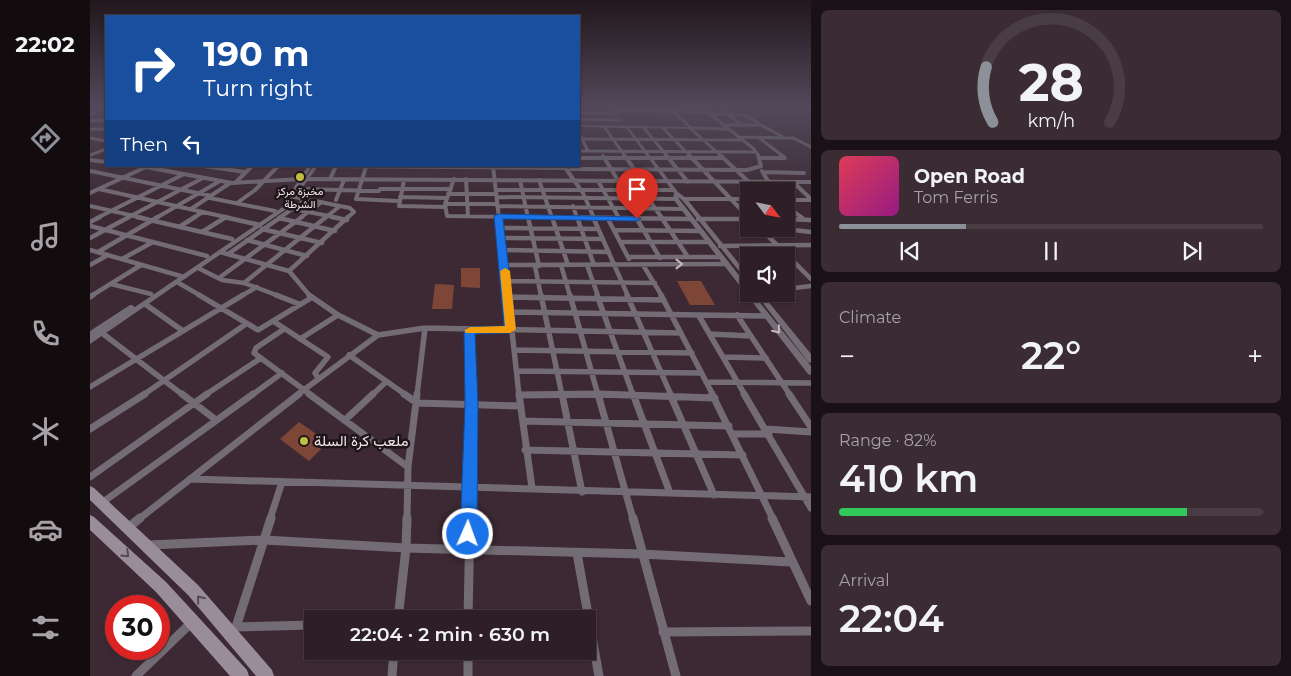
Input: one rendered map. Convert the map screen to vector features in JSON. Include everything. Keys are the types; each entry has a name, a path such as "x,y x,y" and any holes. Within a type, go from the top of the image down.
{"main road":[{"path":"90,492 103,502 193,590 266,676"},
{"path":"90,521 161,587 241,676"}],"street":[{"path":"93,139 105,141"},
{"path":"580,139 730,139"},
{"path":"580,139 588,151"},
{"path":"612,139 643,182"},
{"path":"636,139 668,181 683,209 699,231 811,372"},
{"path":"651,139 688,182"},
{"path":"674,139 684,152 740,210"},
{"path":"741,139 760,158 760,166 768,182"},
{"path":"760,139 785,158 760,158"},
{"path":"797,139 811,147"},
{"path":"90,144 100,140"},
{"path":"702,140 749,182"},
{"path":"90,155 105,149"},
{"path":"580,151 756,152"},
{"path":"600,151 660,258"},
{"path":"580,158 722,158"},
{"path":"90,160 105,162"},
{"path":"675,194 648,199 524,198 496,194 449,194 376,201 356,199 366,167 567,167 612,170 660,170 756,169 760,166"},
{"path":"91,192 147,167 201,179 230,183"},
{"path":"211,167 246,172"},
{"path":"191,209 237,180 250,167"},
{"path":"237,203 265,180 277,167"},
{"path":"90,335 151,294 198,268 259,226 295,197 301,189 310,167"},
{"path":"228,254 247,240 287,200 315,167"},
{"path":"330,179 336,167"},
{"path":"395,180 398,167"},
{"path":"427,167 427,179"},
{"path":"457,167 455,179 445,206 447,216 691,219"},
{"path":"493,167 510,312 510,330 525,450 532,488"},
{"path":"528,167 530,180"},
{"path":"567,167 586,198 642,333 714,495"},
{"path":"90,171 275,211"},
{"path":"763,172 804,173"},
{"path":"90,222 182,175"},
{"path":"90,238 201,179"},
{"path":"237,180 466,179 740,182"},
{"path":"466,179 468,216"},
{"path":"336,200 344,180"},
{"path":"376,201 382,180"},
{"path":"404,180 400,206 467,204 525,207 683,209"},
{"path":"520,180 535,251 540,297 551,350 563,394 582,492"},
{"path":"539,180 563,251 567,282 579,331 587,352 676,676"},
{"path":"564,181 589,251 593,282 598,297 670,493"},
{"path":"598,181 619,219"},
{"path":"98,252 220,182"},
{"path":"636,182 688,257"},
{"path":"795,182 811,182"},
{"path":"795,184 811,199"},
{"path":"99,189 226,217 322,243"},
{"path":"301,189 402,189 449,194"},
{"path":"496,194 522,189 641,190 675,194 684,199 740,269"},
{"path":"289,271 336,231 354,211 308,198 295,197"},
{"path":"90,341 146,304 207,256 232,239 278,218 308,198"},
{"path":"684,199 740,200"},
{"path":"795,200 811,199"},
{"path":"219,278 247,260 322,202"},
{"path":"90,206 232,239"},
{"path":"244,283 340,206"},
{"path":"293,209 347,220"},
{"path":"179,227 203,212"},
{"path":"795,212 803,219"},
{"path":"202,232 226,217"},
{"path":"278,218 336,231"},
{"path":"608,219 632,265"},
{"path":"698,219 740,219"},
{"path":"795,219 811,220"},
{"path":"90,226 207,256"},
{"path":"501,228 598,229"},
{"path":"615,230 699,231"},
{"path":"795,231 811,232"},
{"path":"501,238 603,239"},
{"path":"772,238 811,279"},
{"path":"247,240 307,256"},
{"path":"122,259 153,242"},
{"path":"621,242 708,242"},
{"path":"720,246 811,245"},
{"path":"90,250 180,278 221,308 258,330 311,298"},
{"path":"502,250 609,252"},
{"path":"220,252 289,271 311,298 338,315 378,335"},
{"path":"90,265 108,255"},
{"path":"629,257 720,257"},
{"path":"504,265 725,264"},
{"path":"90,297 141,265"},
{"path":"643,265 655,283 715,398 811,601"},
{"path":"198,268 219,278 257,287 299,304"},
{"path":"506,281 655,283"},
{"path":"111,284 151,294"},
{"path":"795,288 811,286"},
{"path":"90,387 257,287"},
{"path":"508,297 570,296 664,300"},
{"path":"765,302 811,360"},
{"path":"146,304 182,331"},
{"path":"510,312 766,316"},
{"path":"300,339 338,315"},
{"path":"737,315 811,427"},
{"path":"699,316 737,382 808,496 811,508"},
{"path":"273,321 328,357 315,373 318,378"},
{"path":"90,429 165,381 246,324"},
{"path":"129,527 318,378 378,335 425,328 681,334"},
{"path":"399,610 406,548 408,467 425,328"},
{"path":"284,329 254,350 254,353 408,467"},
{"path":"468,610 472,404 470,330"},
{"path":"102,333 216,420"},
{"path":"710,334 751,336"},
{"path":"514,350 692,354"},
{"path":"349,355 417,403 520,406"},
{"path":"723,357 766,358"},
{"path":"90,478 193,402 261,358"},
{"path":"516,371 701,373"},
{"path":"103,502 282,373"},
{"path":"345,420 386,382"},
{"path":"706,382 811,384"},
{"path":"519,395 598,394 715,398"},
{"path":"522,421 729,426"},
{"path":"733,434 811,432"},
{"path":"525,450 743,455"},
{"path":"190,479 532,488 582,492 808,496"},
{"path":"236,627 282,482"},
{"path":"147,546 264,540 406,548 642,554 791,562"},
{"path":"577,553 599,676"},
{"path":"136,676 192,621"},
{"path":"222,626 304,625"},
{"path":"663,632 811,631"},
{"path":"392,676 393,660"},
{"path":"468,660 468,676"}],"shaded area":[{"path":"461,268 480,268 480,288 461,287"},
{"path":"677,281 701,281 715,305 690,305"},
{"path":"435,284 454,285 452,309 432,309"},
{"name":"ملعب كرة السلة","path":"299,422 328,442 309,461 280,439"}],"slow traffic":[{"path":"470,330 510,330 510,312 505,271"}],"place":[{"name":"مخبزة مركز الشرطة","path":"300,177"},
{"name":"ملعب كرة السلة","path":"304,441"}],"route":[{"path":"468,534 472,404 470,330 510,330 510,312 498,216 637,219"}]}
